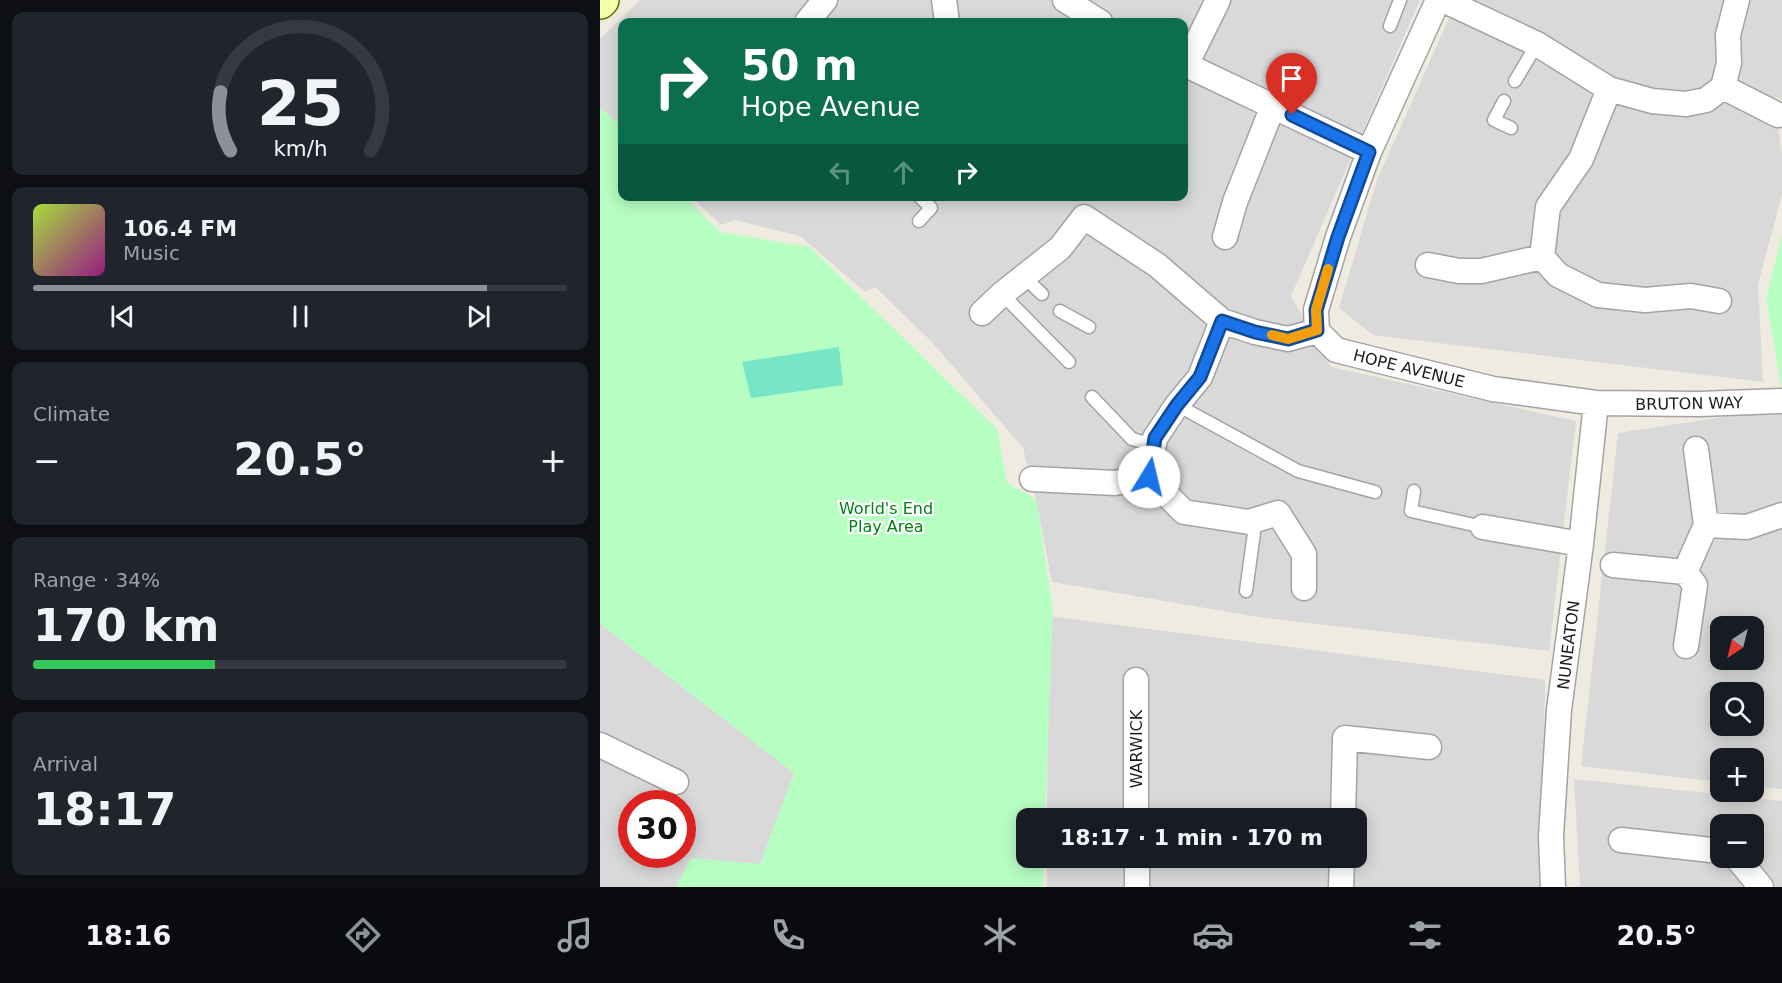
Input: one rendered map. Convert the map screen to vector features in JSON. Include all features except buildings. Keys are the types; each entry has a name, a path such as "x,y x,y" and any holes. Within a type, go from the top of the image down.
{"street":[{"path":"944,0 946,18"},
{"path":"1065,0 1094,18"},
{"path":"1188,59 1218,0"},
{"path":"982,313 1060,248 1084,217 1157,265 1222,321 1255,332 1288,339 1317,330 1316,310 1319,299 1338,237 1369,152 1438,0"},
{"path":"1443,0 1537,44 1609,89 1652,101 1686,104 1706,100 1723,87 1729,63 1728,35 1737,0"},
{"path":"1188,66 1369,152"},
{"path":"1723,87 1778,115"},
{"path":"1609,89 1581,159 1548,207 1542,257 1558,275 1598,295 1646,300 1690,296 1719,301"},
{"path":"1225,237 1235,202 1273,106"},
{"path":"1428,265 1458,271 1481,271 1542,257"},
{"path":"1149,477 1155,438 1177,405 1200,377 1222,321"},
{"name":"HOPE AVENUE","path":"1317,330 1336,350 1493,389 1596,403"},
{"name":"BRUTON WAY","path":"1596,403 1699,404 1782,401"},
{"name":"NUNEATON","path":"1552,887 1551,836 1559,710 1581,544 1596,403"},
{"path":"1685,572 1706,525 1696,449"},
{"path":"1032,479 1115,483 1149,477"},
{"path":"1149,477 1184,512 1249,522 1278,513 1304,554 1304,588"},
{"path":"1706,525 1747,527 1782,515"},
{"path":"1483,527 1581,544"},
{"path":"1612,565 1685,572 1695,585 1686,646"},
{"name":"WARWICK","path":"1136,680 1136,808"},
{"path":"1343,808 1345,738 1429,747"},
{"path":"600,746 676,782"},
{"path":"1622,840 1710,849"},
{"path":"1137,868 1137,887"},
{"path":"1341,887 1342,868"},
{"path":"1745,868 1761,887"}],"lane":[{"path":"1390,26 1400,0"},
{"path":"1515,81 1537,44"},
{"path":"1504,101 1494,120 1511,128"},
{"path":"919,221 931,207 925,201"},
{"path":"1024,277 1042,294"},
{"path":"1002,294 1069,362"},
{"path":"1060,311 1089,327"},
{"path":"1092,397 1131,439 1154,445"},
{"path":"1177,405 1298,471 1375,492"},
{"path":"1414,491 1411,511 1483,527"},
{"path":"1246,591 1254,533 1249,522"}],"shaded area":[{"path":"640,0 1420,0 1291,296 1331,367 1576,421 1549,651 1265,618 1052,582 1036,499 1023,448 932,342 875,287 865,292 800,236 734,220 721,225 696,201 1188,201 1188,18 622,18"},
{"path":"1457,0 1782,0 1782,100 1774,96 1782,155 1782,194 1758,285 1763,382 1373,335 1339,308 1377,180"},
{"path":"618,21 618,137 600,118 600,39"},
{"path":"1782,408 1782,789 1764,787 1764,748 1710,748 1710,781 1581,766 1618,433"},
{"path":"1048,616 1545,680 1542,887 1047,887 1047,868 1367,868 1367,808 1047,808"},
{"path":"600,622 795,773 760,865 696,859 696,790 618,790 618,868 686,868 676,887 600,887"},
{"path":"1574,779 1710,793 1710,802 1764,802 1764,799 1782,801 1782,887 1580,887"}],"green space":[{"name":"World's End Play Area","path":"600,108 618,123 618,201 689,201 720,232 810,247 997,429 1007,483 1036,499 1053,610 1045,808 1016,808 1016,868 1044,868 1043,887 676,887 686,868 696,868 696,858 760,864 794,773 600,622"},
{"path":"1782,235 1782,391 1766,299"},
{"path":"839,347 843,385 751,398 742,362"}],"slow traffic":[{"path":"1272,335 1288,339 1317,330 1316,310 1328,269"}],"route":[{"path":"1149,477 1155,438 1177,405 1200,377 1222,321 1255,332 1288,339 1317,330 1316,310 1338,237 1369,152 1292,115"}]}
